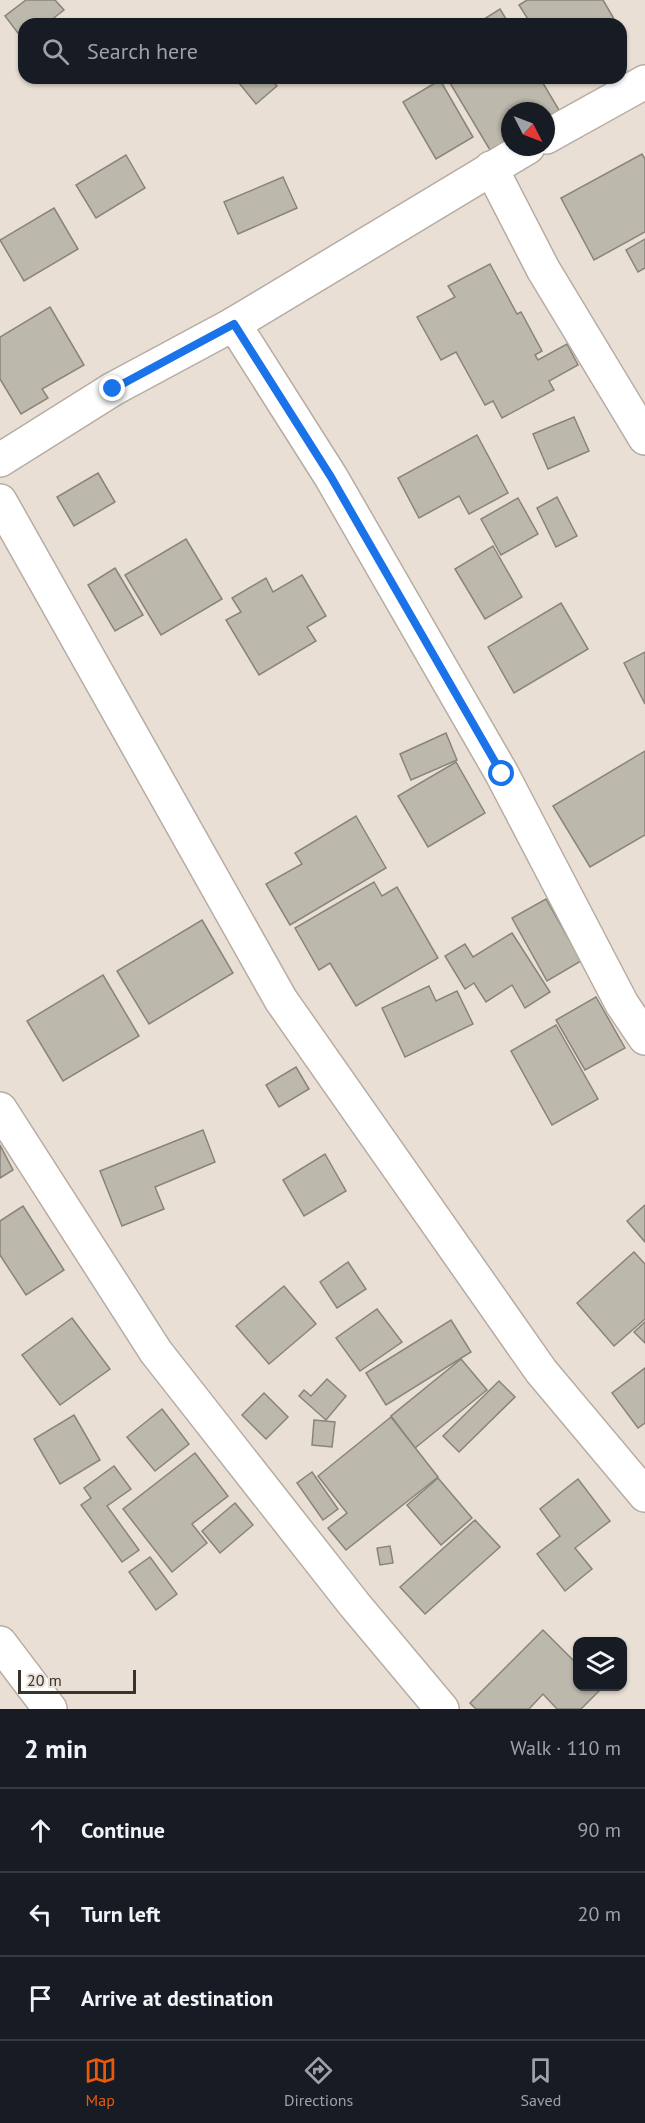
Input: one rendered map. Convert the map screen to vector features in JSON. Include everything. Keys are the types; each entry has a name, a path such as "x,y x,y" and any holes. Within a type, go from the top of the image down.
{"street":[{"path":"555,132 645,82"},
{"path":"0,460 113,389 234,324 512,156"},
{"path":"491,168 543,268 645,438"},
{"path":"234,324 331,477 502,774 622,1004 645,1038"},
{"path":"0,501 281,1000 541,1371 645,1495"},
{"path":"0,1109 156,1352 354,1604 442,1709"},
{"path":"0,1643 50,1709"}],"building":[{"path":"26,0 55,0 64,10 54,18 18,18 18,33 5,16"},
{"path":"527,0 603,0 614,18 527,18 519,5"},
{"path":"500,9 505,18 486,18"},
{"path":"240,84 275,84 277,86 256,104"},
{"path":"433,84 442,84 473,137 436,159 403,102"},
{"path":"451,84 544,84 554,102 501,102 501,144 490,150"},
{"path":"642,154 645,159 645,232 594,260 561,198"},
{"path":"126,155 145,188 96,218 76,185"},
{"path":"283,177 297,208 238,234 224,202"},
{"path":"54,208 78,249 24,281 0,240"},
{"path":"645,239 645,268 638,272 626,250"},
{"path":"490,264 517,314 521,312 542,351 535,355 538,360 567,344 578,365 549,381 554,390 502,418 493,401 485,405 456,352 441,360 417,317 455,297 448,286"},
{"path":"50,307 84,365 42,389 48,398 21,414 0,379 0,337"},
{"path":"574,417 589,451 548,469 533,434"},
{"path":"477,435 508,493 469,514 459,496 419,518 398,478"},
{"path":"98,473 115,502 74,526 57,497"},
{"path":"557,497 577,536 556,547 537,508"},
{"path":"518,498 538,534 501,555 481,519"},
{"path":"186,539 222,599 161,635 125,575"},
{"path":"493,546 522,597 485,619 455,569"},
{"path":"115,568 143,615 115,631 88,585"},
{"path":"302,575 326,616 307,627 316,641 259,675 226,620 241,612 232,598 266,578 273,592"},
{"path":"561,603 588,649 514,693 488,647"},
{"path":"645,652 645,704 624,663"},
{"path":"446,733 457,760 411,780 400,754"},
{"path":"645,751 645,835 590,867 553,806"},
{"path":"456,762 485,813 428,847 398,796"},
{"path":"356,816 386,868 290,925 266,884 302,864 295,853"},
{"path":"374,882 382,896 397,887 438,958 356,1006 330,963 319,970 295,928"},
{"path":"546,899 581,961 547,981 512,918"},
{"path":"202,920 233,973 149,1024 117,971"},
{"path":"512,933 550,992 525,1008 512,985 486,1002 474,983 465,989 445,956 465,944 473,957"},
{"path":"103,975 139,1036 63,1081 27,1021"},
{"path":"429,986 436,1001 457,991 473,1024 405,1057 382,1008"},
{"path":"596,997 625,1048 585,1070 556,1020"},
{"path":"556,1025 598,1099 552,1125 511,1051"},
{"path":"296,1067 309,1089 279,1107 266,1085"},
{"path":"203,1130 215,1162 155,1187 164,1209 122,1226 100,1171"},
{"path":"0,1145 13,1170 0,1178"},
{"path":"325,1154 346,1191 304,1216 283,1180"},
{"path":"645,1205 645,1242 627,1221"},
{"path":"23,1206 64,1270 26,1295 0,1255 0,1221"},
{"path":"634,1252 645,1264 645,1319 614,1346 577,1303"},
{"path":"348,1262 366,1289 337,1308 320,1282"},
{"path":"284,1286 316,1324 269,1364 236,1326"},
{"path":"377,1309 402,1342 360,1371 336,1338"},
{"path":"72,1318 110,1369 60,1405 22,1355"},
{"path":"451,1320 471,1352 386,1405 366,1373"},
{"path":"645,1322 645,1343 634,1332"},
{"path":"461,1359 487,1390 415,1448 391,1416"},
{"path":"645,1368 645,1423 638,1428 612,1393"},
{"path":"327,1379 346,1396 326,1420 299,1396 304,1390 311,1396"},
{"path":"499,1381 515,1397 459,1452 443,1436"},
{"path":"264,1393 288,1417 266,1439 242,1415"},
{"path":"162,1409 189,1444 155,1471 127,1437"},
{"path":"74,1415 100,1460 60,1484 34,1439"},
{"path":"391,1417 438,1477 346,1550 328,1528 347,1513 318,1476"},
{"path":"314,1420 335,1422 332,1447 312,1445"},
{"path":"195,1453 228,1496 192,1524 207,1543 172,1572 123,1509"},
{"path":"114,1466 131,1489 107,1506 139,1550 122,1562 81,1505 91,1498 84,1488"},
{"path":"312,1472 338,1509 323,1520 297,1483"},
{"path":"438,1478 472,1518 441,1545 407,1505"},
{"path":"578,1479 610,1521 575,1548 592,1569 565,1591 537,1554 560,1536 540,1509"},
{"path":"235,1503 253,1525 220,1553 202,1531"},
{"path":"475,1520 500,1547 425,1614 400,1587"},
{"path":"390,1546 393,1563 380,1565 377,1548"},
{"path":"150,1557 177,1594 156,1610 129,1572"},
{"path":"543,1630 573,1660 573,1691 599,1691 581,1709 557,1709 543,1694 529,1709 476,1709 470,1703"}],"route":[{"path":"113,389 234,324 331,477 502,774"}]}
